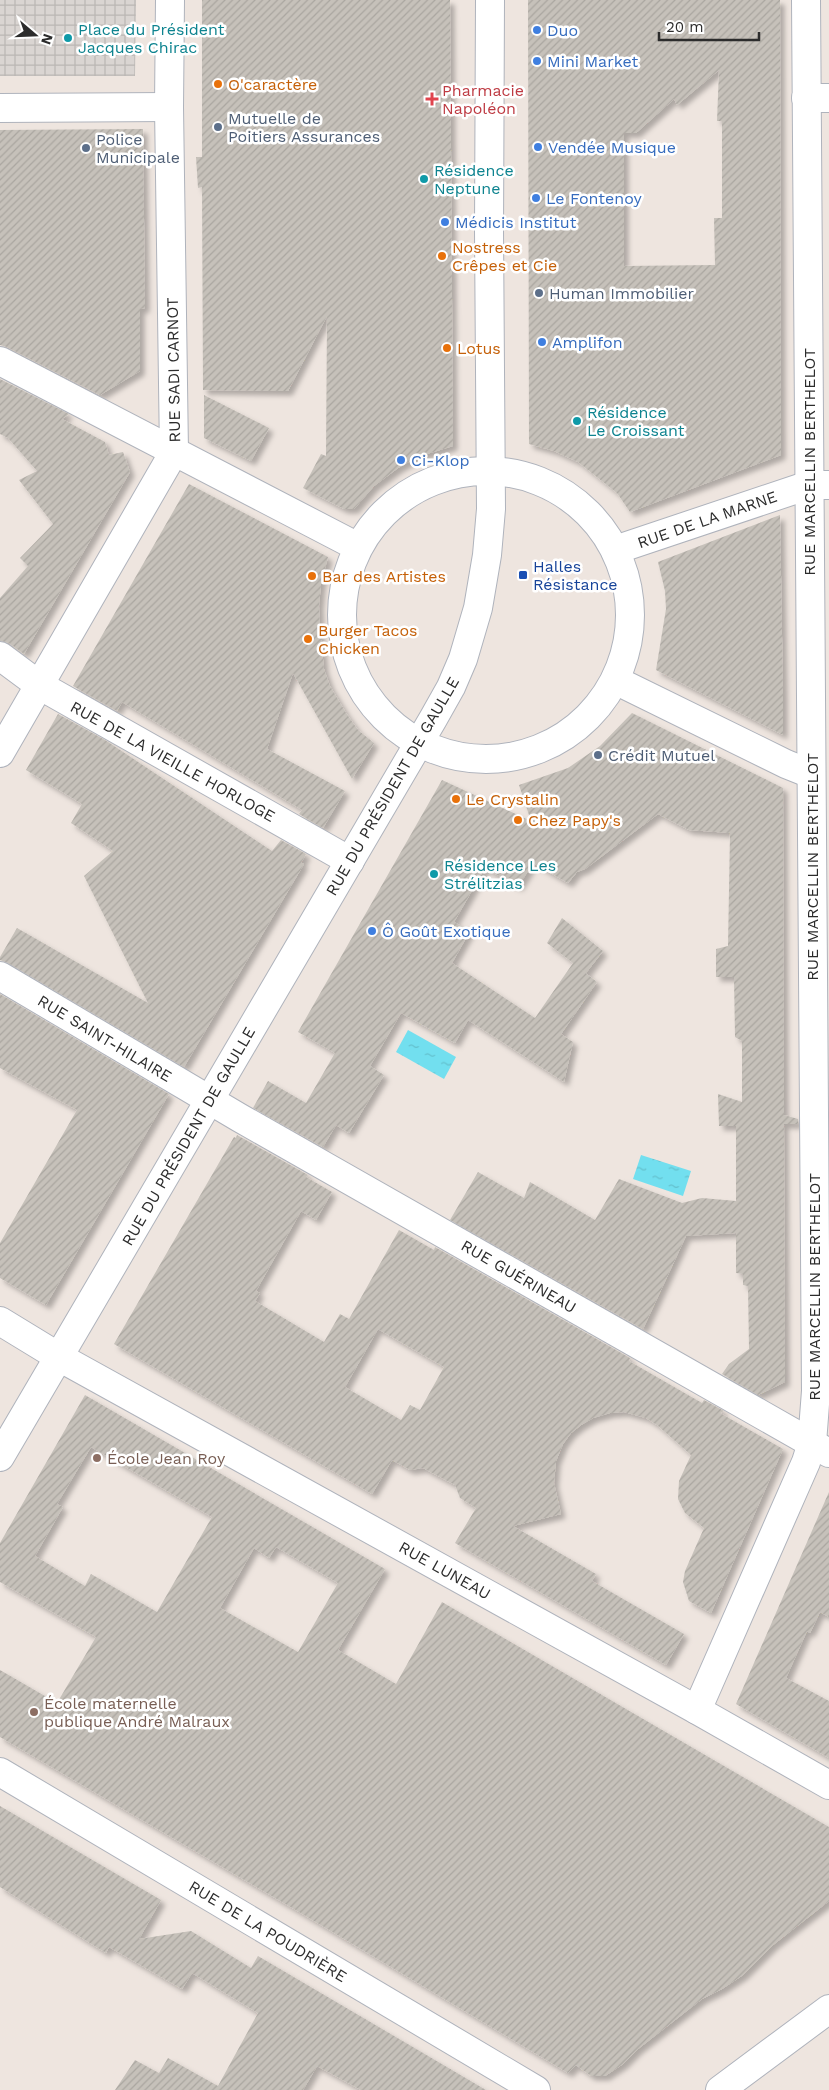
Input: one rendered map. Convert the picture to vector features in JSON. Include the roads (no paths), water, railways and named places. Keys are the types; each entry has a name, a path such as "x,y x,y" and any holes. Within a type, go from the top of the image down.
{"street":[{"name":"RUE SADI CARNOT","path":"0,754 174,452 168,107 170,0"},
{"name":"RUE DU PRÉSIDENT DE GAULLE","path":"0,1458 451,687 463,659 478,608 487,555 490,518 490,0"},
{"name":"RUE MARCELLIN BERTHELOT","path":"698,1710 800,1476 820,1448 816,1391 821,1118 811,774 819,484 818,98 806,0"},
{"path":"0,108 168,107"},
{"path":"0,361 358,547"},
{"path":"490,470 516,474 541,481 564,493 584,508 596,521 615,550 627,582 630,615 626,648 615,680 597,708 574,730 546,747 522,755 482,760 449,755 418,743 401,732 370,702 355,674 345,644 342,612 346,581 358,547 390,508 412,492 450,476 490,470"},
{"name":"RUE DE LA MARNE","path":"615,550 819,484"},
{"name":"RUE DE LA VIEILLE HORLOGE","path":"0,656 39,685 350,861"},
{"path":"615,680 786,764 811,774"},
{"name":"RUE SAINT-HILAIRE","path":"0,976 209,1100"},
{"name":"RUE GUÉRINEAU","path":"209,1100 820,1448"},
{"name":"RUE LUNEAU","path":"0,1321 59,1357 698,1710 829,1785"},
{"name":"RUE DE LA POUDRIÈRE","path":"0,1772 536,2090"},
{"path":"720,2090 829,2009"}],"water":[{"path":"408,1030 456,1057 444,1079 396,1052"},
{"path":"641,1155 691,1171 683,1196 633,1179"}],"place":[{"name":"Duo","path":"537,30"},
{"name":"Place du Président Jacques Chirac","path":"68,38"},
{"name":"Mini Market","path":"537,61"},
{"name":"O'caractère","path":"218,84"},
{"name":"Pharmacie Napoléon","path":"432,99"},
{"name":"Mutuelle de Poitiers Assurances","path":"218,127"},
{"name":"Vendée Musique","path":"538,147"},
{"name":"Police Municipale","path":"86,148"},
{"name":"Résidence Neptune","path":"424,179"},
{"name":"Le Fontenoy","path":"536,198"},
{"name":"Médicis Institut","path":"445,222"},
{"name":"Nostress Crêpes et Cie","path":"442,256"},
{"name":"Human Immobilier","path":"539,293"},
{"name":"Amplifon","path":"542,342"},
{"name":"Lotus","path":"447,348"},
{"name":"Résidence Le Croissant","path":"577,421"},
{"name":"Ci-Klop","path":"401,460"},
{"name":"Halles Résistance","path":"523,575"},
{"name":"Bar des Artistes","path":"312,576"},
{"name":"Burger Tacos Chicken","path":"308,639"},
{"name":"Crédit Mutuel","path":"598,755"},
{"name":"Le Crystalin","path":"456,799"},
{"name":"Chez Papy's","path":"518,820"},
{"name":"Résidence Les Strélitzias","path":"434,874"},
{"name":"Ô Goût Exotique","path":"372,931"},
{"name":"École Jean Roy","path":"97,1458"},
{"name":"École maternelle publique André Malraux","path":"34,1712"}]}
